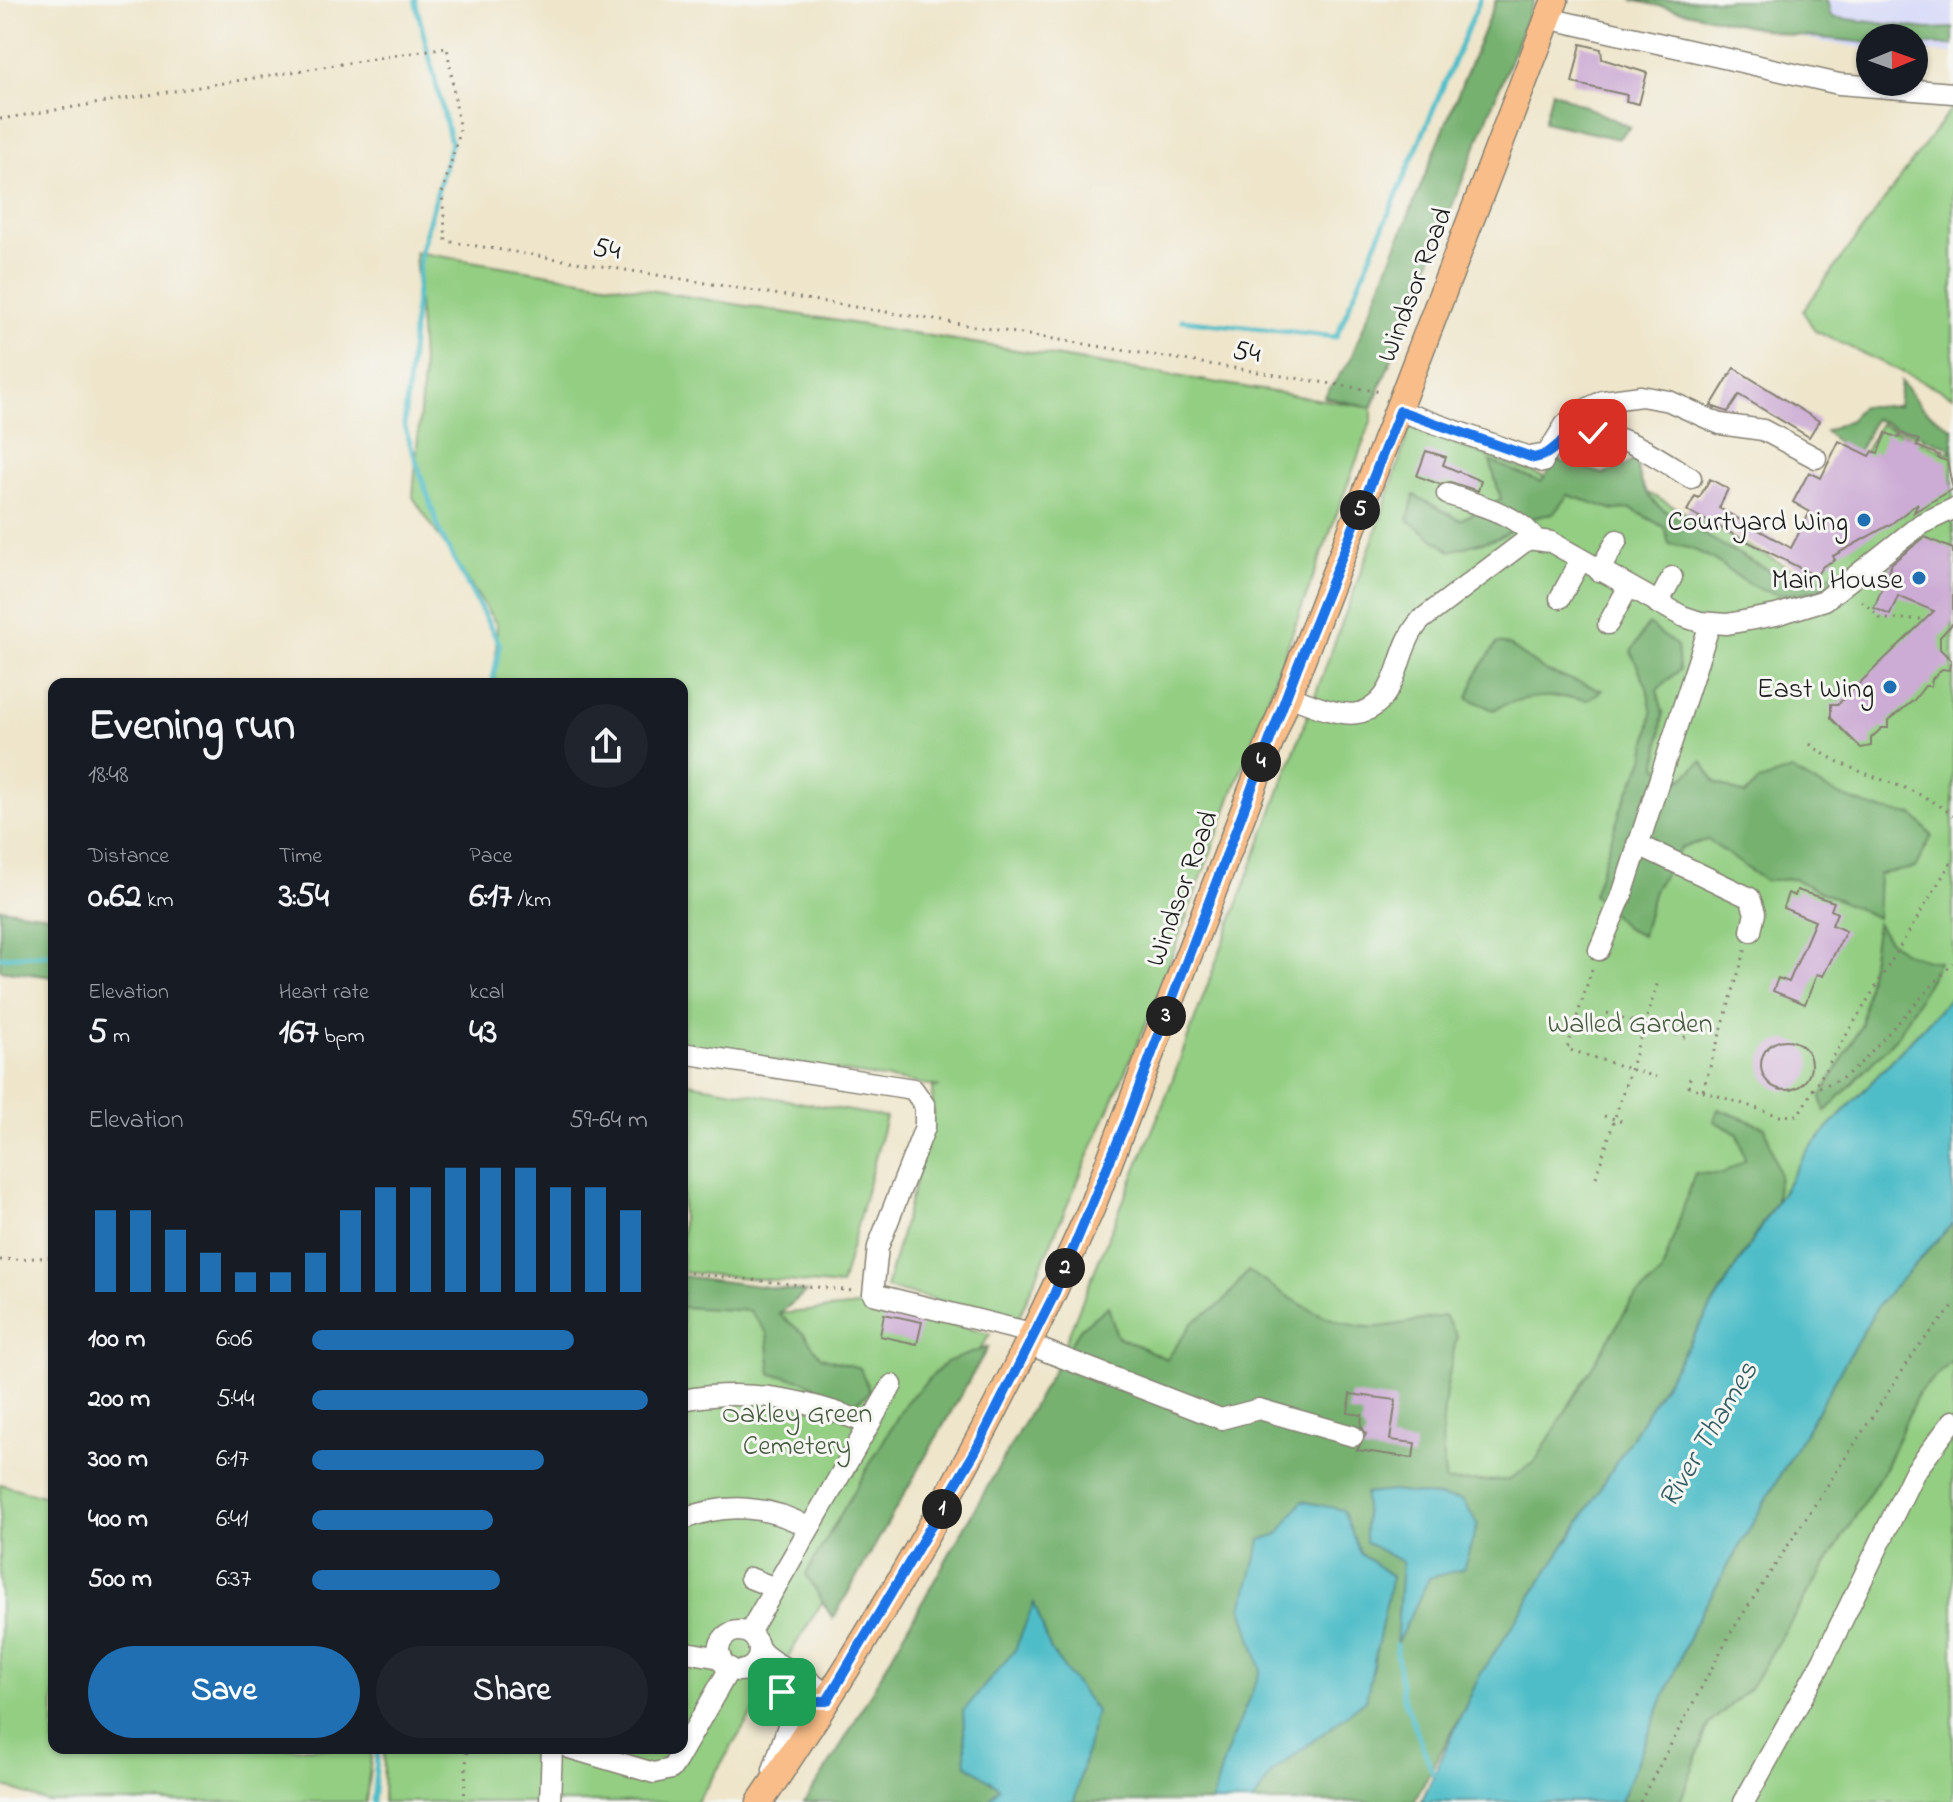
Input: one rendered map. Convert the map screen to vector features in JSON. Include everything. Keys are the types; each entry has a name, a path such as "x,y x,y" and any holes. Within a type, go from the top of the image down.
{"main road":[{"name":"Windsor Road","path":"761,1801 827,1701 960,1478 1032,1340 1126,1122 1286,695 1402,403 1551,9"}],"street":[{"path":"1551,9 1825,82 1953,93"},
{"path":"1544,456 1565,425 1585,409 1614,399 1641,396 1669,401 1720,424 1775,434 1816,458"},
{"path":"1402,403 1544,456"},
{"path":"1544,456 1566,437 1583,433 1615,437 1691,478"},
{"path":"1447,494 1509,519 1528,529 1534,538"},
{"path":"1286,695 1345,715 1360,714 1374,708 1391,686 1409,637 1421,620 1518,543 1534,538 1551,542 1658,604 1710,624 1761,619 1825,600 1921,524 1953,509"},
{"path":"1599,571 1617,540"},
{"path":"1560,598 1581,560"},
{"path":"1658,604 1672,577"},
{"path":"1608,624 1628,588"},
{"path":"1599,950 1710,624"},
{"path":"1637,844 1744,893 1753,904 1755,913 1751,931"},
{"path":"688,1054 899,1085 913,1089 922,1099 926,1113 925,1127 878,1247 873,1294 1032,1340 1221,1419 1259,1409 1353,1436"},
{"path":"731,1665 755,1663 754,1641 775,1588 892,1385"},
{"path":"688,1399 720,1394 764,1395 814,1404 869,1424"},
{"path":"1744,1802 1823,1660 1914,1473 1953,1421"},
{"path":"688,1518 713,1510 752,1509 783,1515 809,1528"},
{"path":"750,1578 775,1588"},
{"path":"731,1665 720,1646 726,1636 738,1630 754,1641 778,1666 811,1681 827,1701"},
{"path":"688,1653 756,1673 782,1692 802,1701 827,1701"},
{"path":"688,1741 731,1665"},
{"path":"761,1801 790,1720 782,1692"},
{"path":"550,1802 552,1754"},
{"path":"589,1754 654,1773 666,1771 680,1754"}],"path":[{"name":"54","path":"0,119 447,47 460,132 442,193 446,241 1402,403"},
{"path":"1862,601 1881,619 1923,619"},
{"path":"1810,744 1839,763 1925,796 1953,816"},
{"path":"1690,1078 1688,1086 1790,1118 1801,1112 1953,859"},
{"path":"1703,1090 1751,931"},
{"path":"1599,950 1567,1049 1656,1077"},
{"path":"1812,1090 1841,1079 1857,1067 1953,963"},
{"path":"1596,1177 1659,979"},
{"path":"1607,1013 1691,1039"},
{"path":"1604,1116 1625,1122"},
{"path":"0,1260 48,1257"},
{"path":"688,1273 873,1294"},
{"path":"1640,1802 1730,1634 1918,1347 1953,1307"},
{"path":"464,1802 467,1754"}],"shaded area":[{"path":"1632,0 1953,0 1953,53 1928,52 1928,24 1856,24 1856,47"}],"green space":[{"path":"1496,0 1534,0 1372,408 1324,397 1350,360"},
{"path":"1632,0 1827,0 1831,17 1887,24 1856,24 1856,42 1790,35"},
{"path":"1953,28 1953,45 1928,45 1928,29"},
{"path":"1552,91 1630,127 1618,139 1544,122"},
{"path":"1953,106 1953,396 1815,331 1803,311"},
{"path":"415,252 1372,408 1372,419 1153,1007 1018,1319 886,1288 933,1117 932,1088 940,1087 688,1047 688,678 495,678 497,625 413,497 423,376"},
{"path":"1901,381 1921,407 1953,429 1953,453 1947,446 1874,419 1855,460 1825,431 1850,420 1861,406 1898,406"},
{"name":"Walled Garden","path":"1880,424 1953,454 1953,995 1808,1150 1578,1525 1055,1367 1166,1097 1379,523 1410,427 1553,480 1650,494 1795,571 1803,567"},
{"path":"1557,460 1604,474 1636,460 1642,484 1656,504 1750,560 1797,582 1818,580 1838,570 1831,585 1801,593 1777,594 1759,589 1713,559 1669,544 1664,527 1631,509 1614,510 1568,495 1554,513 1533,518 1498,538 1450,551 1408,520 1414,495 1460,520 1501,499 1490,461 1541,482"},
{"path":"1648,624 1677,646 1679,670 1657,690 1663,712 1657,767 1681,780 1702,761 1715,782 1745,795 1759,781 1792,770 1850,799 1914,815 1932,836 1915,868 1879,874 1877,918 1794,879 1765,881 1708,840 1682,847 1654,890 1642,936 1627,929 1593,895 1622,806 1644,759 1652,713 1647,687 1631,652"},
{"path":"1497,643 1509,645 1545,671 1602,690 1588,700 1539,697 1516,701 1493,710 1468,698 1477,673"},
{"path":"0,908 48,915 48,976 0,970"},
{"path":"1877,923 1902,951 1939,962 1898,1036 1825,1112 1821,1097 1861,1026"},
{"path":"688,1083 886,1117 841,1286 688,1273"},
{"path":"1718,1109 1765,1127 1779,1174 1776,1201 1578,1525 1496,1650 1414,1802 804,1802 838,1751 1055,1367 1081,1328 1108,1306 1117,1336 1167,1359 1193,1322 1222,1303 1248,1271 1309,1309 1343,1323 1378,1327 1445,1316 1457,1336 1446,1391 1443,1427 1446,1482 1508,1480 1535,1462 1631,1302 1661,1274 1695,1173 1722,1174 1745,1160 1738,1134 1714,1121"},
{"path":"1953,1223 1953,1360 1918,1393 1885,1468 1750,1688 1709,1724 1680,1802 1620,1802 1694,1625 1878,1305"},
{"path":"688,1277 806,1292 779,1314 804,1334 821,1357 860,1368 870,1392 851,1406 802,1380 771,1374 767,1333 750,1311 688,1307"},
{"name":"Oakley Green Cemetery","path":"688,1305 778,1314 869,1305 990,1334 697,1802 383,1802 384,1754 688,1754"},
{"path":"988,1347 833,1619 806,1574 906,1402 946,1362"},
{"path":"1953,1360 1953,1802 1680,1802 1709,1724 1750,1688 1885,1468 1918,1393"},
{"path":"0,1484 48,1497 48,1754 371,1754 366,1802 47,1802 0,1785"}],"water":[{"name":"River Thames","path":"1953,995 1953,1223 1878,1305 1694,1625 1620,1802 1421,1802 1480,1675 1578,1525 1808,1150"},
{"path":"1393,1491 1462,1500 1478,1524 1463,1569 1429,1578 1396,1645 1402,1562 1365,1542 1365,1494"},
{"path":"1302,1501 1343,1510 1360,1553 1392,1576 1366,1700 1273,1772 1253,1802 1212,1802 1224,1759 1261,1670 1242,1607 1261,1540 1279,1534"},
{"path":"1034,1603 1051,1651 1096,1711 1074,1802 988,1802 999,1787 966,1764 963,1711 1015,1650"}],"building":[{"path":"1581,44 1601,49 1602,59 1647,73 1639,104 1626,101 1627,95 1572,83"},
{"path":"1734,368 1819,421 1809,437 1739,395 1728,412 1711,406"},
{"path":"1886,433 1899,438 1901,433 1919,440 1917,446 1947,461 1953,489 1914,512 1918,503 1891,524 1833,556 1835,560 1823,566 1816,576 1687,511 1710,479 1728,489 1719,508 1791,548 1810,512 1793,502 1809,472 1821,478 1839,441 1870,456 1873,451 1878,453"},
{"path":"1426,451 1446,457 1443,465 1481,481 1478,491 1450,482 1439,484 1417,476"},
{"path":"1925,537 1953,549 1953,623 1940,637 1940,649 1951,660 1949,670 1942,669 1932,679 1931,686 1925,686 1914,700 1888,721 1888,728 1882,728 1871,738 1871,746 1861,748 1831,718 1831,704 1838,704 1934,611 1898,596 1890,615 1874,608 1892,563"},
{"path":"1797,890 1834,902 1831,910 1837,913 1832,925 1846,931 1823,976 1817,974 1805,1004 1773,991 1778,978 1789,982 1815,921 1783,908 1788,893 1795,896"},
{"path":"1786,1040 1803,1048 1811,1065 1803,1082 1786,1090 1769,1082 1761,1065 1769,1048"},
{"path":"884,1314 922,1322 917,1344 880,1336"},
{"path":"1350,1394 1396,1400 1390,1440 1415,1443 1413,1458 1357,1450 1366,1434 1361,1426 1362,1415 1348,1413"}],"waterway":[{"path":"415,0 451,143 421,250 404,425 441,535 500,645 493,678"},
{"path":"1182,320 1336,337 1480,0"},
{"path":"0,957 48,954"},
{"path":"1396,1645 1402,1693 1433,1773"},
{"path":"373,1802 377,1754"}],"place":[{"name":"Courtyard Wing","path":"1864,520"},
{"name":"Main House","path":"1919,578"},
{"name":"East Wing","path":"1890,687"}],"route":[{"path":"782,1692 802,1701 827,1701 889,1602 975,1452 1053,1297 1126,1122 1297,668 1400,411 1534,458 1547,454 1566,437 1593,433"}]}
